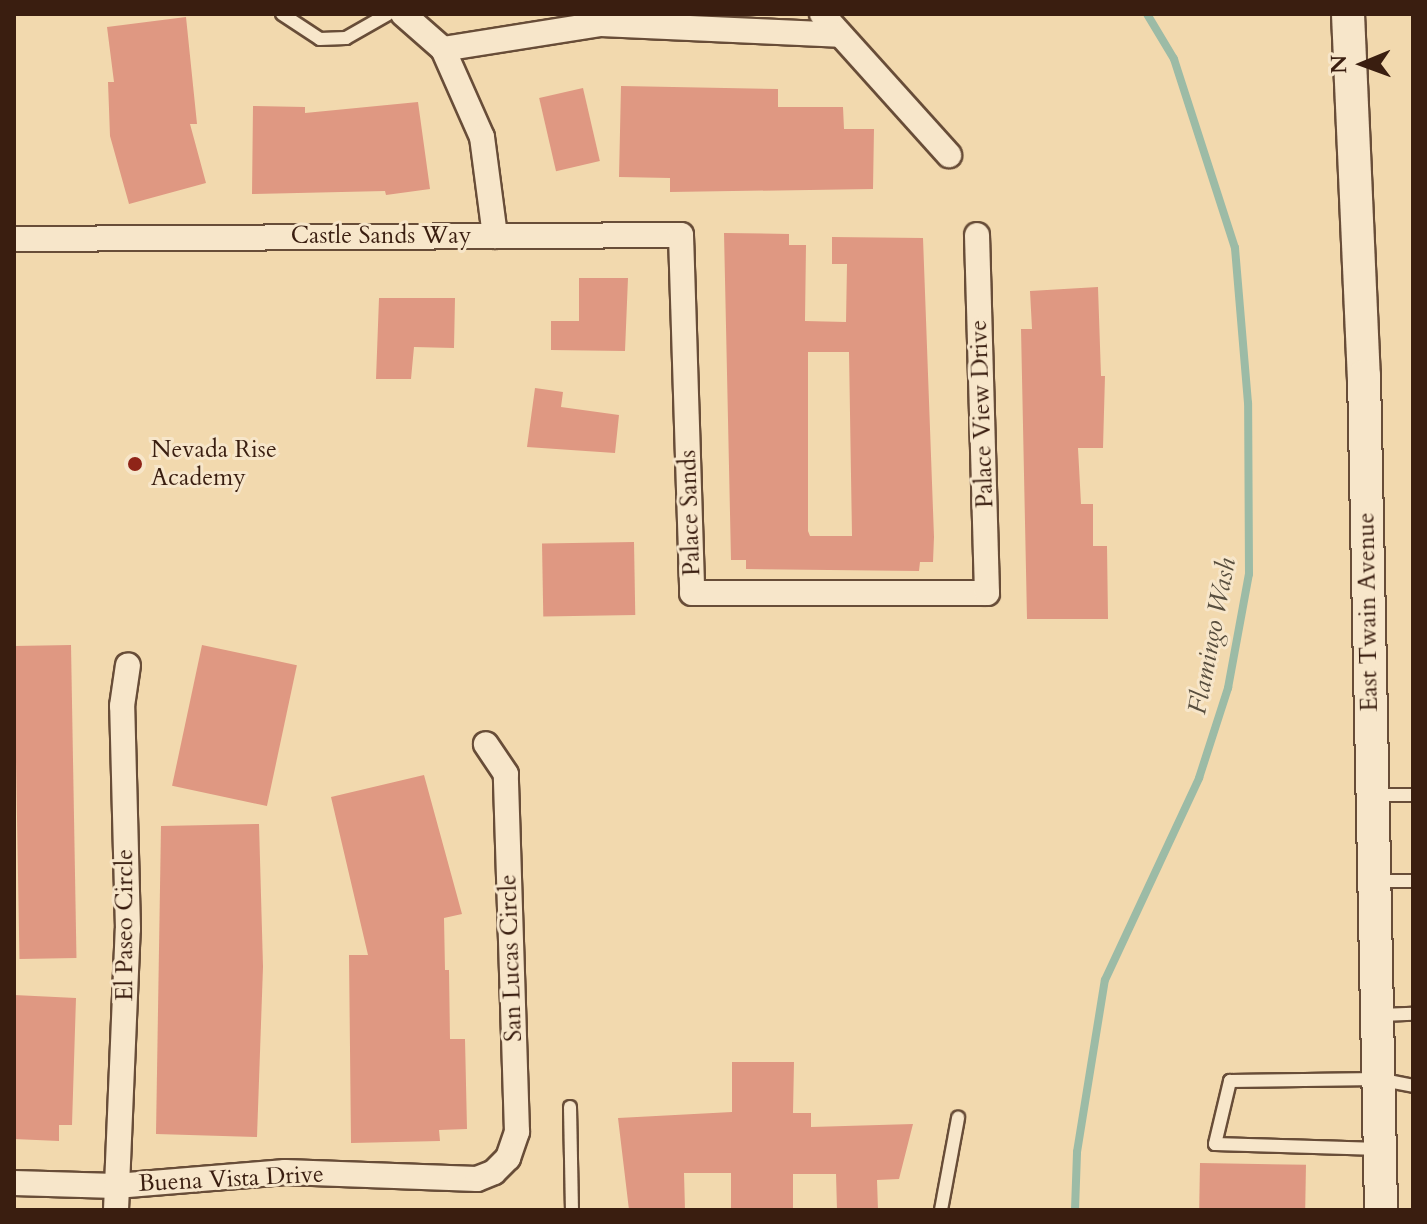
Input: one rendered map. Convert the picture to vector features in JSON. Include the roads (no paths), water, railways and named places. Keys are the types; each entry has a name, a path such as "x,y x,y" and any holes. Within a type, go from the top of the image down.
{"street":[{"path":"403,14 443,49 482,137 495,236"},
{"path":"822,14 949,155"},
{"name":"East Twain Avenue","path":"1348,14 1364,376 1381,1210"},
{"path":"443,49 601,24 839,35"},
{"name":"Castle Sands Way","path":"14,239 681,235"},
{"name":"Palace Sands","path":"681,235 692,593 987,593"},
{"name":"Palace View Drive","path":"977,235 987,593"},
{"name":"El Paseo Circle","path":"116,1198 128,929 122,706 128,665"},
{"name":"San Lucas Circle","path":"486,744 506,774 517,1132 508,1158 494,1172"},
{"name":"Buena Vista Drive","path":"14,1183 116,1198 285,1172 477,1179 494,1172"}],"lane":[{"path":"282,14 320,39 346,38 388,14"},
{"path":"1371,795 1413,795"},
{"path":"1373,881 1413,881"},
{"path":"1377,1015 1413,1014"},
{"path":"1380,1149 1215,1144 1230,1081 1378,1079 1413,1086"},
{"path":"570,1107 572,1210"},
{"path":"941,1210 958,1118"}],"waterway":[{"name":"Flamingo Wash","path":"1075,1210 1077,1152 1105,980 1199,778 1228,688 1249,574 1248,403 1235,248 1174,59 1147,14"}],"place":[{"name":"Nevada Rise Academy","path":"135,464"}]}
